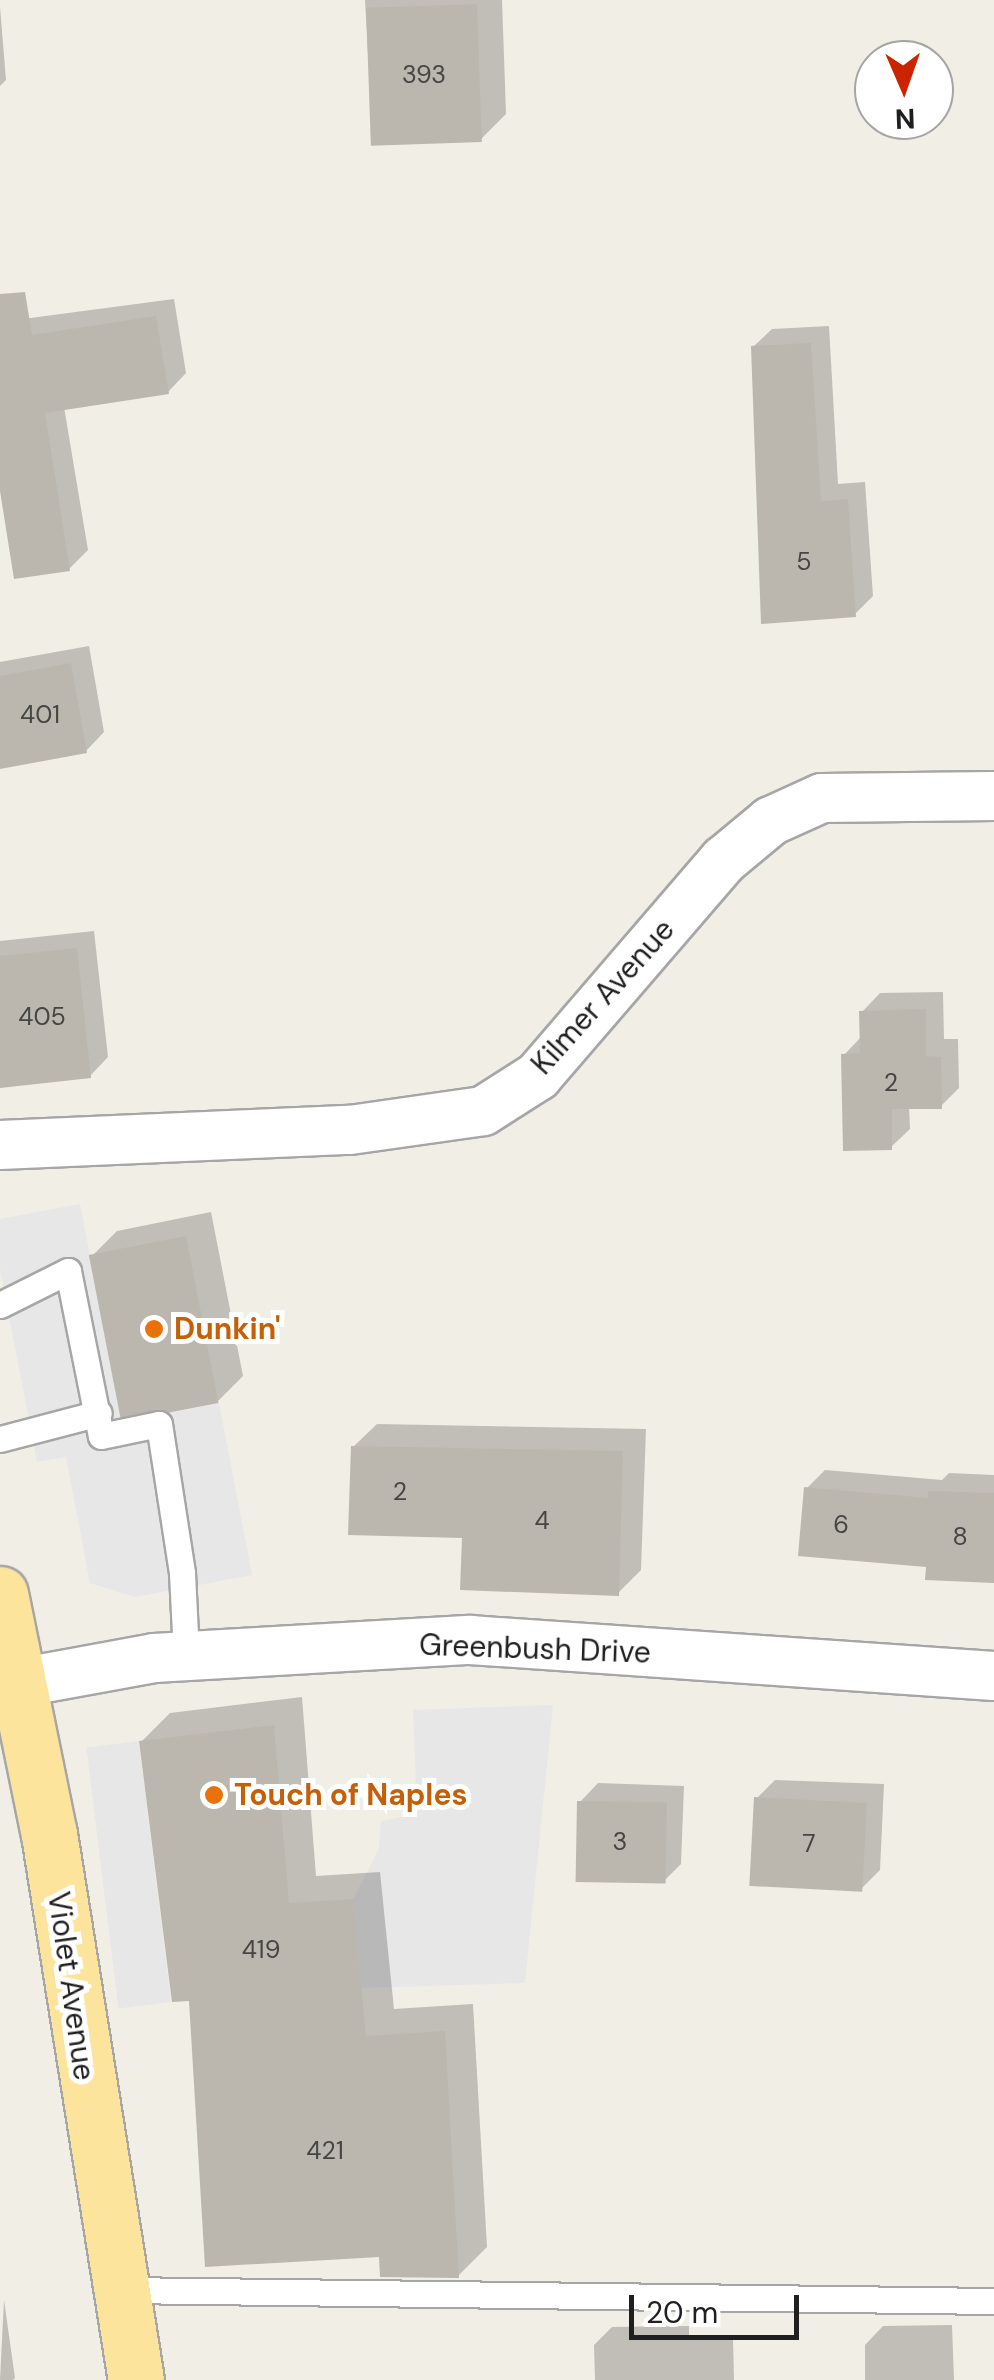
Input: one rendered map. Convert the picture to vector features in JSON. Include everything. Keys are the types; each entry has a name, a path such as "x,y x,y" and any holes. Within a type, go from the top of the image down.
{"main road":[{"name":"Violet Avenue","path":"0,1594 49,1834 136,2380"}],"street":[{"name":"Kilmer Avenue","path":"0,1145 350,1130 483,1112 538,1076 724,860 772,820 822,798 994,796"},
{"name":"Greenbush Drive","path":"18,1682 186,1656 470,1640 994,1676"}],"lane":[{"path":"0,1305 68,1271 101,1436 159,1424 182,1573 186,1656"},
{"path":"0,1439 98,1413"},
{"path":"120,2290 994,2301"}],"shaded area":[{"path":"80,1204 122,1422 219,1403 252,1575 135,1597 90,1583 66,1457 37,1462 0,1269 0,1219"},
{"path":"553,1705 525,1983 361,1988 353,1899 379,1849 381,1821 417,1814 413,1710"},
{"path":"139,1741 171,2002 118,2008 86,1747"}],"building":[{"path":"477,4 482,142 371,146 366,8"},
{"path":"25,292 32,335 156,316 169,394 45,413 70,571 14,579 0,491 0,294"},
{"path":"811,343 821,501 848,499 856,617 761,624 751,346"},
{"path":"71,663 87,753 0,769 0,676"},
{"path":"77,948 91,1078 0,1088 0,956"},
{"path":"926,1009 926,1056 941,1057 942,1109 892,1109 892,1150 843,1151 841,1054 860,1053 859,1011"},
{"name":"Dunkin'","path":"186,1236 218,1403 121,1422 89,1255"},
{"path":"351,1446 623,1451 619,1596 460,1590 462,1538 348,1535"},
{"path":"804,1487 928,1498 928,1491 994,1493 994,1583 925,1580 926,1567 798,1556"},
{"path":"274,1725 289,1903 353,1899 366,2036 445,2031 459,2278 380,2277 379,2257 205,2267 189,2001 172,2002 139,1741"},
{"path":"754,1797 867,1803 862,1892 749,1886"},
{"path":"577,1801 667,1803 666,1884 576,1882"}],"place":[{"name":"Dunkin'","path":"154,1329"},
{"name":"Touch of Naples","path":"214,1795"}]}
